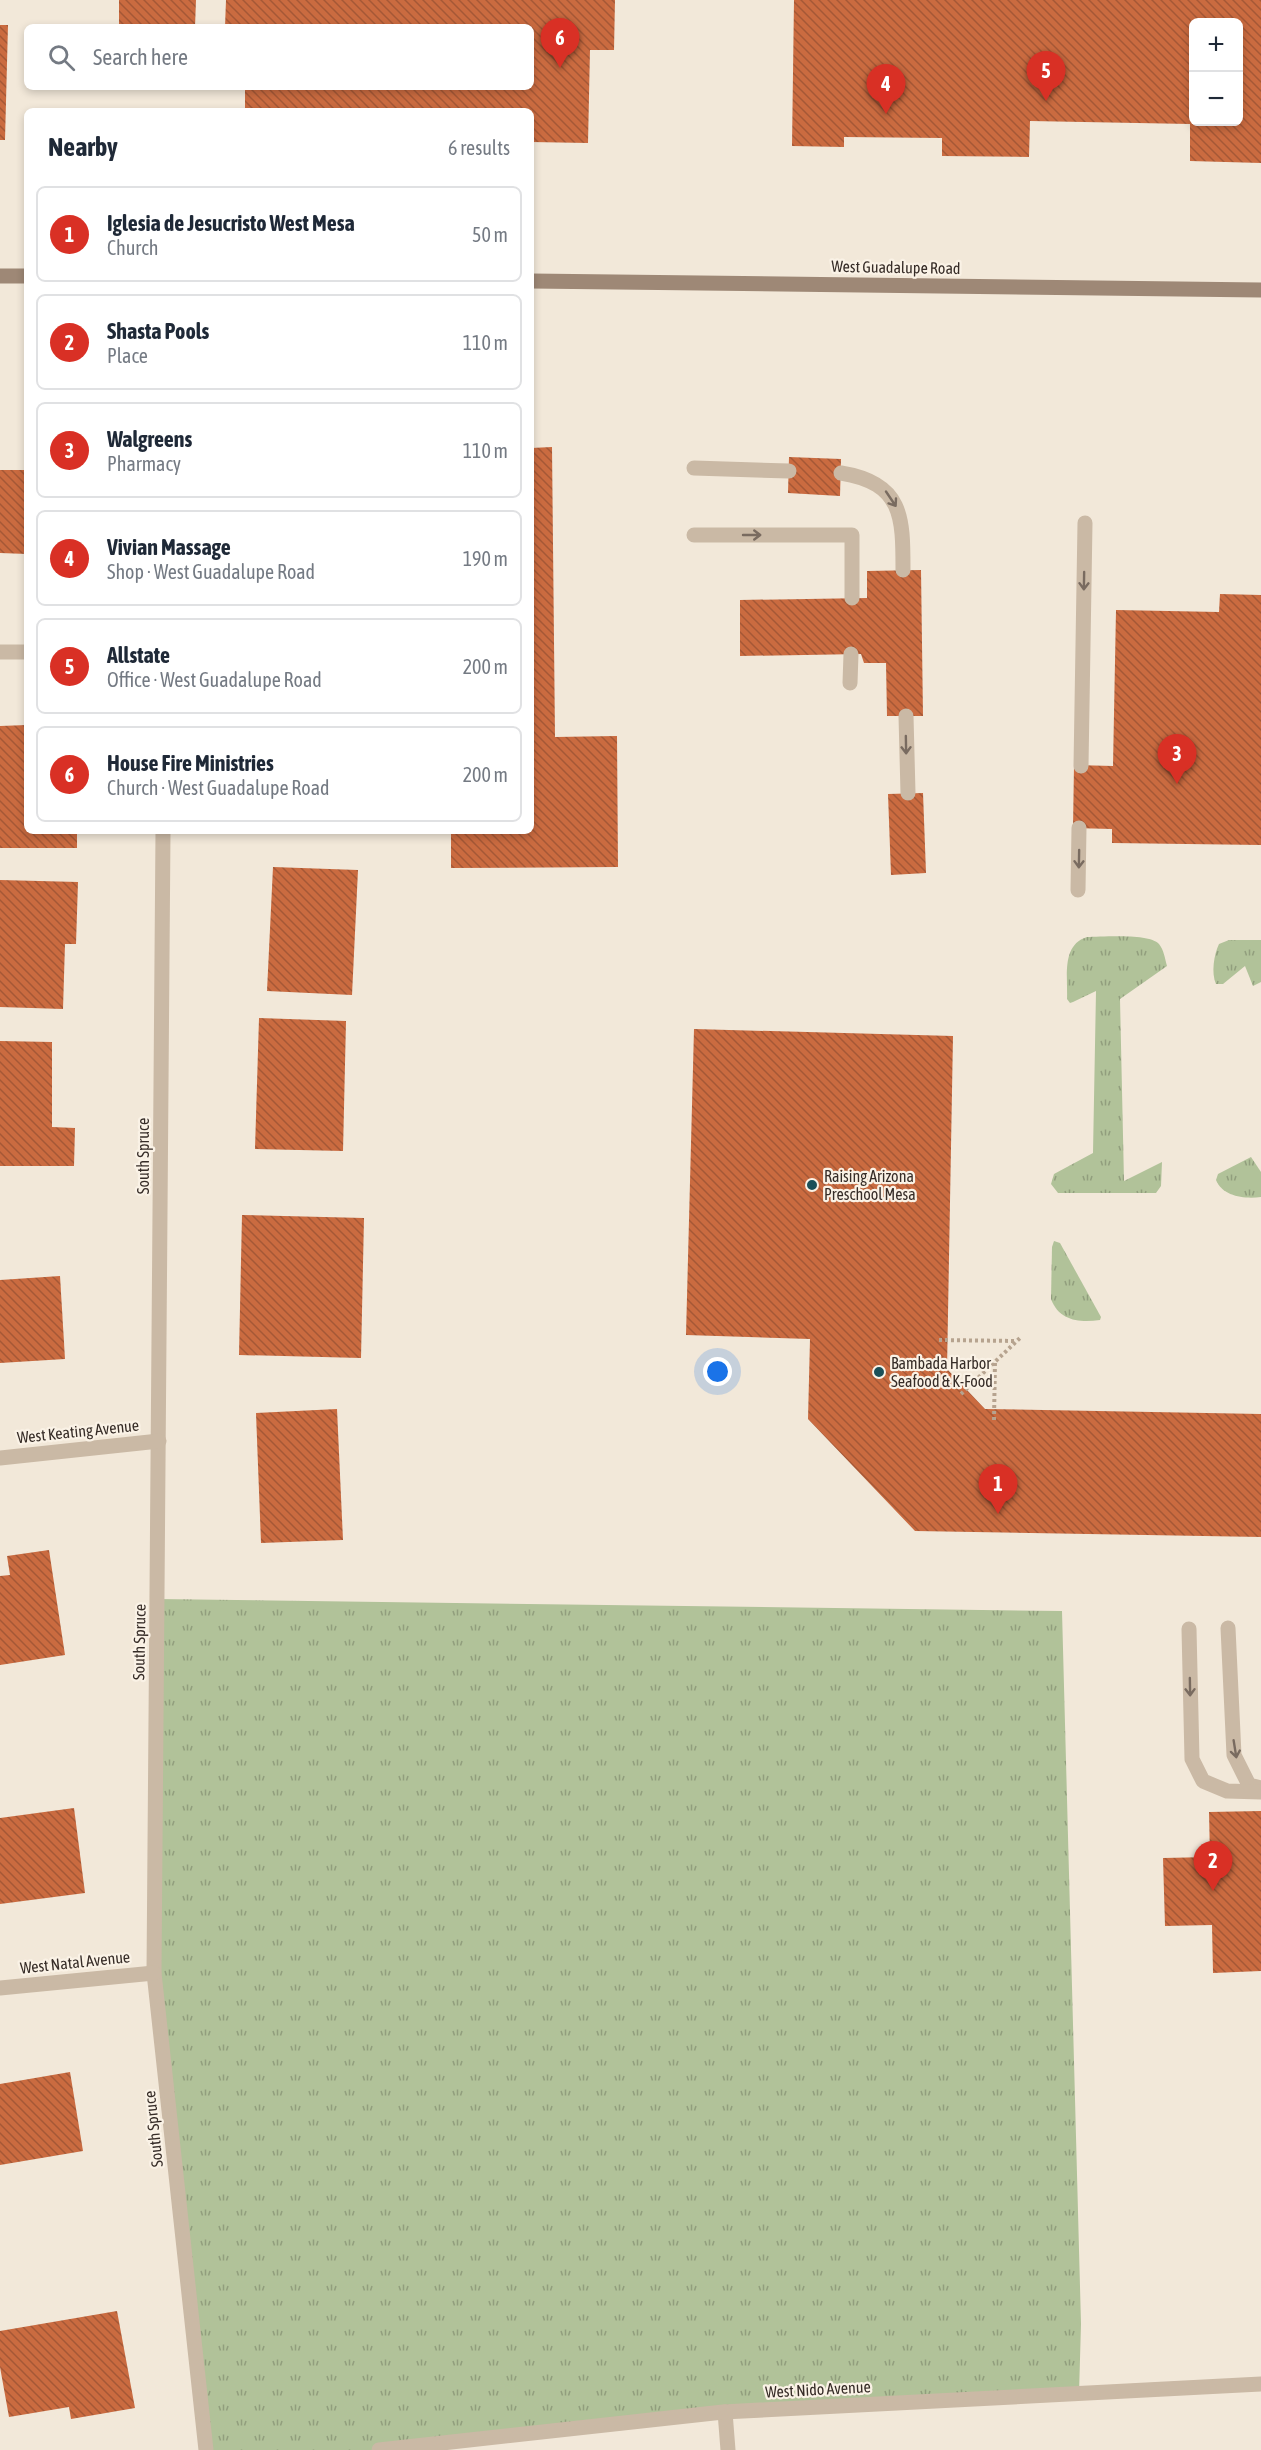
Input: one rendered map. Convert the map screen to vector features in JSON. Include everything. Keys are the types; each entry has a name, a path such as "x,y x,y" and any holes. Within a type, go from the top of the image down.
{"main road":[{"path":"0,276 24,276"},
{"name":"West Guadalupe Road","path":"534,281 1261,290"}],"street":[{"path":"694,468 789,471"},
{"path":"841,473 877,484 891,496 900,517 903,535 903,570"},
{"path":"1081,766 1085,522"},
{"path":"694,535 852,535 852,598"},
{"path":"0,652 24,652"},
{"path":"850,683 851,654"},
{"path":"906,716 908,793"},
{"path":"1078,890 1079,828"},
{"name":"South Spruce","path":"164,834 154,1973 206,2450"},
{"name":"West Keating Avenue","path":"0,1458 159,1441"},
{"path":"1228,1628 1234,1755 1249,1785 1261,1790"},
{"path":"1189,1629 1192,1759 1203,1781 1227,1791 1261,1790"},
{"name":"West Natal Avenue","path":"0,1988 154,1973"},
{"name":"West Nido Avenue","path":"379,2450 725,2412 1261,2384"},
{"path":"725,2412 729,2450"}],"path":[{"path":"939,1340 1019,1339 961,1394"},
{"path":"994,1420 995,1361"}],"green space":[{"path":"1087,937 1146,938 1159,944 1167,966 1120,999 1124,1181 1162,1162 1161,1186 1156,1193 1058,1193 1051,1184 1054,1174 1093,1153 1096,991 1070,1003 1067,999 1070,954 1079,941"},
{"path":"1229,940 1261,940 1261,982 1253,986 1245,966 1223,984 1216,984 1213,969 1216,953 1219,944"},
{"path":"1251,1157 1261,1172 1261,1197 1235,1196 1219,1186 1216,1180 1218,1174"},
{"path":"1054,1241 1060,1243 1101,1317 1100,1320 1071,1319 1059,1312 1055,1306 1051,1299"},
{"path":"157,1599 1062,1611 1081,2324 1079,2394 725,2412 379,2450 206,2450 154,1973"}],"building":[{"path":"119,0 196,0 195,24 119,24"},
{"path":"226,0 615,0 614,50 590,50 588,143 534,142 534,108 245,108 245,90 534,90 534,24 225,24"},
{"path":"794,0 1261,0 1261,163 1190,161 1190,126 1243,126 1243,18 1189,18 1189,124 1030,121 1029,157 942,156 942,138 844,137 844,147 792,146"},
{"path":"0,25 8,25 5,140 0,140"},
{"path":"552,447 555,737 617,736 618,867 451,868 451,834 534,834 534,448"},
{"path":"789,457 841,459 840,496 788,493"},
{"path":"0,470 24,470 24,554 0,553"},
{"path":"921,570 923,716 887,716 886,663 864,663 861,654 740,656 740,600 867,598 867,571"},
{"path":"1220,594 1261,595 1261,845 1112,843 1112,829 1073,828 1074,765 1113,766 1116,610 1219,612"},
{"path":"24,725 24,834 77,834 77,848 0,848 0,726"},
{"path":"923,793 926,873 891,875 888,794"},
{"path":"273,867 358,870 352,995 267,991"},
{"path":"0,880 78,882 76,944 65,944 63,1009 0,1007"},
{"path":"259,1018 346,1021 343,1151 255,1149"},
{"path":"694,1029 953,1036 947,1369 985,1409 1261,1414 1261,1537 915,1531 808,1419 810,1339 686,1335"},
{"path":"0,1041 52,1042 52,1127 75,1128 74,1166 0,1166"},
{"path":"242,1215 364,1218 361,1358 239,1355"},
{"path":"60,1276 65,1359 0,1363 0,1280"},
{"path":"337,1409 343,1540 261,1543 256,1413"},
{"path":"49,1550 65,1655 0,1665 0,1576 10,1575 7,1556"},
{"path":"74,1808 85,1893 0,1904 0,1818"},
{"path":"1261,1811 1261,1971 1213,1973 1212,1925 1165,1926 1163,1858 1210,1857 1209,1812"},
{"path":"70,2072 83,2151 0,2165 0,2084"},
{"path":"117,2311 135,2408 71,2419 69,2407 9,2417 0,2367 0,2331"}],"place":[{"name":"House Fire Ministries","path":"560,68"},
{"name":"Allstate","path":"1046,101"},
{"name":"Vivian Massage","path":"886,114"},
{"name":"Walgreens","path":"1177,784"},
{"name":"Raising Arizona Preschool Mesa","path":"812,1185"},
{"name":"Bambada Harbor Seafood & K-Food","path":"879,1372"},
{"name":"Iglesia de Jesucristo West Mesa","path":"998,1514"},
{"name":"Shasta Pools","path":"1213,1891"}]}
